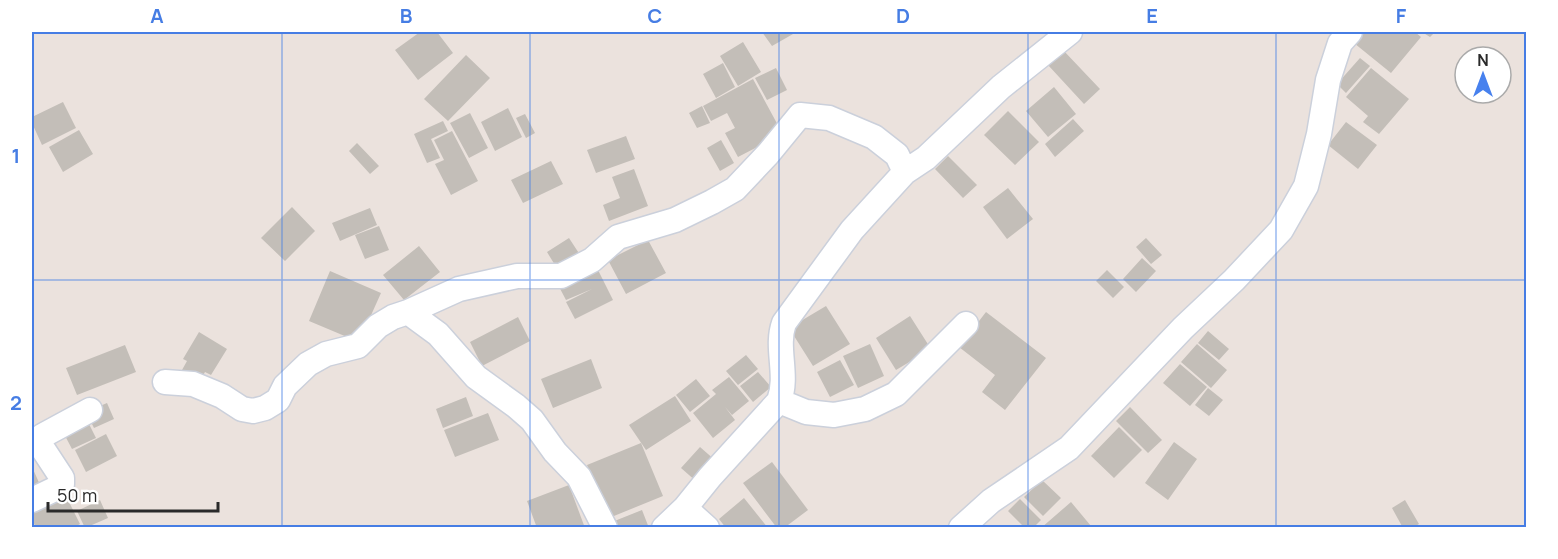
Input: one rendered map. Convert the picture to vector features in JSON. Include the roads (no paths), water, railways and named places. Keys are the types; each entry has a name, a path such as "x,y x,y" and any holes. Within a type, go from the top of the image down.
{"street":[{"path":"664,528 685,508 723,462 779,401 784,385 781,335 784,323 837,249 905,172 926,158 1000,87 1070,32"},
{"path":"962,528 991,501 1069,448 1183,328 1234,280 1281,230 1306,186 1319,134 1328,80 1340,43 1350,32"},
{"path":"165,382 193,384 222,396 242,409 253,411 265,408 278,400 285,386 308,364 326,354 358,346 378,326 408,312 459,289 517,276 561,276 592,260 618,237 675,220 712,202 735,189 800,115 830,118 874,137 897,155 905,172"},
{"path":"408,312 438,334 476,377 532,420 555,452 579,477 605,528"},
{"path":"779,401 806,412 834,415 865,409 896,394 966,324"},
{"path":"32,500 59,488 62,484 62,478 41,446 42,436 90,410"},
{"path":"685,508 707,528"}]}
